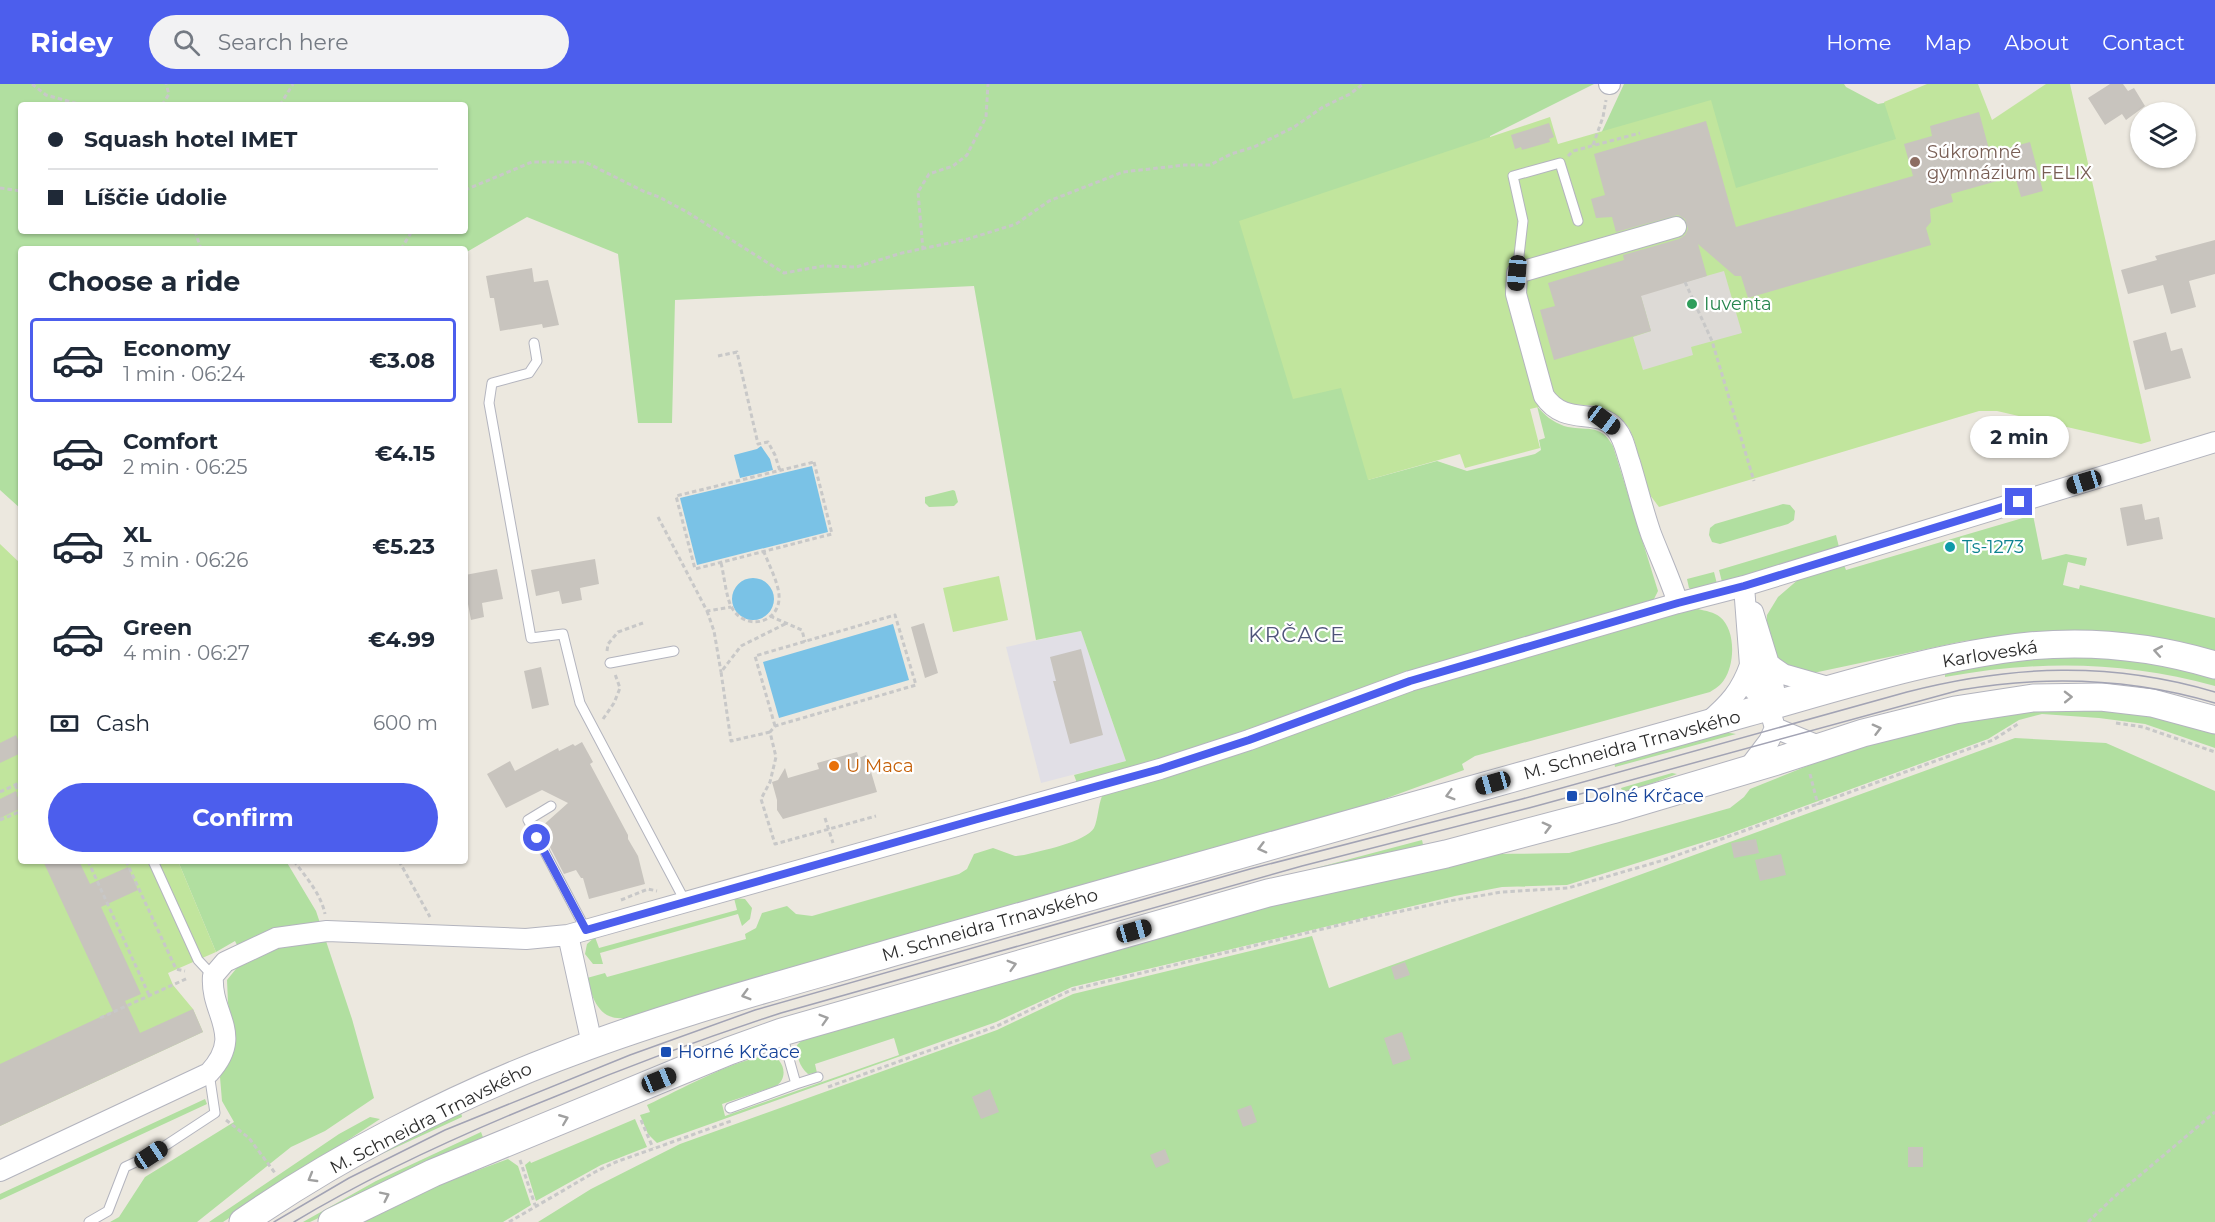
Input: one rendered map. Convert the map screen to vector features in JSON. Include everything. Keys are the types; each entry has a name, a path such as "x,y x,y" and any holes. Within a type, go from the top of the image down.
{"main road":[{"name":"Karloveská","path":"1772,717 1835,688 1970,655 2049,645 2126,646 2177,654 2215,665"},
{"path":"332,1222 453,1165 729,1051 782,1032 1225,905 1457,851 1612,810 1747,770 1815,758 1914,719 2033,698 2073,697 2123,699 2170,707 2215,720"},
{"name":"M. Schneidra Trnavského","path":"243,1222 312,1179 408,1126 516,1074 592,1044 689,1012 845,966 1705,725 1772,717"}],"street":[{"path":"1676,227 1517,273 1516,294 1544,396 1560,412 1604,420 1616,428 1623,442 1651,533 1670,577 1678,603"},
{"path":"0,1171 209,1073 216,1065 226,1043 225,1030 215,999 213,976 225,962 276,938 327,931 526,939 577,933 1160,769 1249,740 1410,681 1744,586 2215,442"},
{"path":"1744,586 1760,664 1775,694 1769,741 1747,770"},
{"path":"1760,664 1783,674 1835,688"},
{"path":"1705,725 1729,703 1760,664"},
{"path":"1772,717 1815,758"},
{"path":"577,933 592,1044"}],"lane":[{"path":"1517,273 1522,221 1513,176 1560,163 1578,221"},
{"path":"534,344 537,360 529,373 492,383 489,403 531,638 563,634 580,703 686,903"},
{"path":"610,663 674,651"},
{"path":"551,806 528,820 577,933"},
{"path":"154,864 198,960 213,976"},
{"path":"782,1032 796,1084"},
{"path":"89,1222 108,1212 125,1167 151,1155 215,1113 209,1073"},
{"path":"730,1108 818,1077"}],"path":[{"path":"32,84 46,95 71,102"},
{"path":"164,102 168,94 166,84"},
{"path":"282,102 293,84"},
{"path":"923,250 918,192 929,174 953,166 967,155 986,117 988,84"},
{"path":"468,189 532,162 585,162 687,212 784,273 823,266 856,267 1016,224 1049,201 1123,172 1185,165 1210,165 1294,127 1363,84"},
{"path":"1592,146 1603,117 1610,84"},
{"path":"1560,163 1574,151 1640,133"},
{"path":"0,188 18,191"},
{"path":"1685,282 1712,341 1754,481"},
{"path":"718,356 737,352 758,444 768,442 776,455 780,471"},
{"path":"814,462 832,534 694,569 676,496 780,471 814,462"},
{"path":"658,517 707,611 714,631 731,741 770,732 775,726 916,685 896,615 755,656 775,726"},
{"path":"721,562 731,607 744,621 754,623 768,619 778,606 779,595 764,552"},
{"path":"707,611 731,607"},
{"path":"770,616 802,630 805,642"},
{"path":"721,672 741,646 787,623"},
{"path":"2107,722 2143,727 2215,752"},
{"path":"824,1088 997,1026 1071,990 1449,901 1502,892 1568,888 1664,860 1994,740 2019,723"},
{"path":"770,732 776,757 770,782 761,799 776,844 876,816"},
{"path":"1815,758 1818,805"},
{"path":"0,792 18,784"},
{"path":"15,785 18,791"},
{"path":"0,820 18,812"},
{"path":"825,818 838,859"},
{"path":"89,864 149,995"},
{"path":"127,864 176,969 185,971"},
{"path":"296,864 311,884 323,907 327,931"},
{"path":"401,864 434,922"},
{"path":"100,1018 189,978"},
{"path":"2088,1222 2215,1112"},
{"path":"215,1113 249,1138 275,1173"},
{"path":"509,1222 595,1172 653,1148 737,1119"},
{"path":"641,1120 653,1148"},
{"path":"522,1167 535,1206"}],"shaded area":[{"path":"1724,271 1742,333 1691,347 1693,355 1643,370 1633,337 1651,331 1637,283 1685,282"},
{"path":"1081,631 1126,761 1041,783 1006,647"}],"green space":[{"path":"0,84 1594,84 1490,136 1488,352 1368,480 1437,461 1467,471 1535,454 1541,450 1539,440 1545,438 1537,406 1549,418 1564,426 1592,429 1608,438 1613,446 1658,591 1653,601 1154,762 1077,783 1074,775 1126,761 1081,631 1036,640 974,286 675,300 672,423 638,423 618,254 527,217 468,251 468,246 18,246 18,506 0,490"},
{"path":"1624,84 1844,84 1878,104 1916,97 1900,146 1733,198 1598,140"},
{"name":"Iuventa","path":"1927,84 1978,84 1992,120 2046,84 2070,84 2151,441 2141,444 1997,411 1979,411 1659,507 1650,495 1629,428 1620,417 1599,406 1560,402 1530,409 1540,448 1465,468 1460,454 1368,480 1341,388 1293,399 1239,221 1550,117 1558,144 1711,100 1736,188 1896,139 1884,102"},
{"path":"953,490 958,502 954,506 929,507 925,503 925,497"},
{"path":"1783,504 1790,505 1795,511 1794,520 1788,524 1720,544 1712,542 1709,535 1710,528 1715,524"},
{"path":"2033,515 2042,560 2066,554 2087,558 2085,566 2068,562 2063,585 2079,589 2080,585 2215,618 2215,654 2043,633 1964,641 1809,673 1784,664 1776,658 1766,626 1767,615 1778,597 1800,578 1844,565 1846,570"},
{"path":"1836,535 1839,547 1722,582 1719,570"},
{"path":"0,544 18,561 18,864 179,864 216,952 168,973 173,985 193,1009 203,1032 0,1126"},
{"path":"1714,572 1717,584 1693,591 1689,588 1687,579"},
{"path":"999,576 1008,620 953,632 943,588"},
{"path":"1698,609 1720,617 1729,630 1731,638 1732,656 1728,673 1721,684 1710,692 1475,756 1462,764 1464,770 1357,809 625,1018 616,1018 603,1012 591,993 587,978 605,973 607,977 746,939 745,934 756,928 762,913 787,906 796,914 812,916 959,874 967,869 974,854 993,848 1015,856 1062,845 1082,838 1094,828 1102,796 1111,792 1394,694 1682,610"},
{"path":"2063,655 2143,660 2215,677 2215,686 2147,672 2081,666 2014,668 1945,677 1945,674 1960,668"},
{"path":"2118,709 2215,731 2215,748 2145,724 2042,714 2019,720 1988,739 1723,836 1567,885 1502,887 1455,896 1072,987 996,1022 657,1143 648,1134 640,1115 650,1112 647,1105 735,1064 764,1056 780,1061 784,1071 781,1082 776,1086 722,1104 725,1116 899,1055 894,1038 815,1064 817,1073 808,1074 797,1053 797,1045 804,1038 1251,910 1500,854 1569,853 1730,808 1750,789 1859,745 1923,729 2015,711"},
{"path":"1724,732 1736,734 1615,767 1614,761"},
{"path":"2015,738 2106,743 2215,791 2215,1222 538,1222 591,1189 680,1144 997,1030 1073,994 1312,936 1329,988"},
{"path":"1672,773 1677,774 1623,794 1621,788"},
{"path":"1422,840 1424,849 1278,878"},
{"path":"179,864 288,864 316,911 352,1019 374,1098 325,1131 291,1147 197,1222 110,1222 119,1217 145,1177 234,1122 222,1101 220,1077 235,1038 228,1003 227,980 244,959 235,941 216,952"},
{"path":"734,898 745,899 752,908 750,919 742,926 738,914 600,953 603,964 593,964 585,954 587,944 595,937 599,948 737,910"},
{"path":"205,1099 207,1104 0,1200 0,1194"},
{"path":"461,1112 462,1117 373,1158 374,1156"},
{"path":"370,1117 380,1119 223,1222 209,1222 339,1134"},
{"path":"635,1119 647,1147 601,1165 536,1201 525,1165"},
{"path":"481,1132 484,1140 310,1222 303,1222 376,1181"},
{"path":"508,1159 518,1166 531,1205 503,1222 356,1222 419,1192"}],"water":[{"path":"761,446 770,459 773,470 740,478 734,455"},
{"path":"812,466 828,532 697,565 680,498"},
{"path":"753,578 768,584 774,599 768,614 753,620 738,614 732,599 738,584"},
{"path":"893,624 909,680 779,718 763,662"}],"building":[{"path":"2110,84 2123,84 2128,91 2134,88 2143,102 2130,102 2130,117 2126,120 2122,114 2105,125 2088,98"},
{"path":"1979,112 1990,153 2030,142 2043,191 2021,197 2015,176 1951,194 1953,202 1930,209 1931,222 1926,228 1931,245 1748,298 1741,276 1735,276 1698,244 1707,276 1641,296 1651,331 1554,360 1540,310 1555,306 1548,283 1624,260 1623,255 1679,239 1688,229 1685,219 1678,215 1616,232 1612,217 1596,218 1591,199 1605,195 1594,154 1706,121 1736,227 1913,176 1904,144 1932,136 1930,126"},
{"path":"1549,123 1554,137 1549,139 1550,142 1522,150 1521,147 1515,149 1511,135"},
{"path":"2215,240 2215,274 2189,281 2196,307 2171,314 2163,285 2128,294 2121,270 2157,260 2155,256"},
{"path":"532,268 534,282 548,280 559,325 543,328 542,324 500,331 494,298 490,298 486,276"},
{"path":"2166,332 2171,351 2182,348 2191,378 2145,390 2133,341"},
{"path":"2142,504 2145,520 2159,517 2163,539 2127,546 2120,508"},
{"path":"595,559 599,584 580,588 582,600 562,604 559,591 536,596 531,570"},
{"path":"497,569 503,599 482,603 484,617 471,620 468,604 468,574"},
{"path":"924,623 938,673 925,678 911,627"},
{"path":"1081,649 1103,735 1070,744 1053,681 1056,681 1050,657"},
{"path":"541,667 549,705 532,709 524,671"},
{"path":"16,735 18,754 0,763 0,743"},
{"path":"582,742 593,762 590,764 638,856 645,884 589,899 583,878 576,870 564,874 540,828 568,803 542,790 506,808 487,774 510,761 515,771 558,748 559,751"},
{"path":"857,752 859,758 866,755 877,792 783,819 777,810 772,782 778,780 785,768 788,778 819,769 817,763"},
{"path":"16,791 18,809 0,818 0,799"},
{"path":"1756,839 1759,853 1734,858 1731,843"},
{"path":"1781,854 1786,875 1760,881 1755,860"},
{"path":"44,864 80,864 90,884 128,867 138,890 101,907 141,994 125,1001 140,1033 193,1009 203,1032 0,1126 0,1064 113,1011"},
{"path":"1405,962 1410,975 1395,980 1391,967"},
{"path":"1402,1032 1411,1059 1393,1065 1384,1038"},
{"path":"990,1089 999,1112 981,1119 972,1097"},
{"path":"1251,1105 1257,1122 1243,1127 1237,1110"},
{"path":"1908,1147 1923,1147 1923,1167 1908,1167"},
{"path":"1165,1149 1170,1162 1156,1168 1150,1155"}],"tram line":[{"path":"274,1222 349,1178 445,1130 630,1055 755,1010 1250,869 1522,799 1946,683 2023,672 2100,671 2138,675 2215,692"},
{"path":"294,1222 357,1186 454,1139 610,1074 724,1032 781,1013 1302,866 1529,808 1960,690 2024,682 2088,682 2152,688 2215,703"}],"place":[{"name":"Súkromné gymnázium FELIX","path":"1915,162"},
{"name":"Iuventa","path":"1692,304"},
{"name":"Ts-1273","path":"1950,547"},
{"name":"U Maca","path":"834,766"},
{"name":"Dolné Krčace","path":"1572,796"},
{"name":"Horné Krčace","path":"666,1052"}],"district":[{"name":"KRČACE","path":"1297,634"}],"route":[{"path":"537,838 586,930 1160,769 1249,740 1410,681 1744,586 2019,502"}]}
